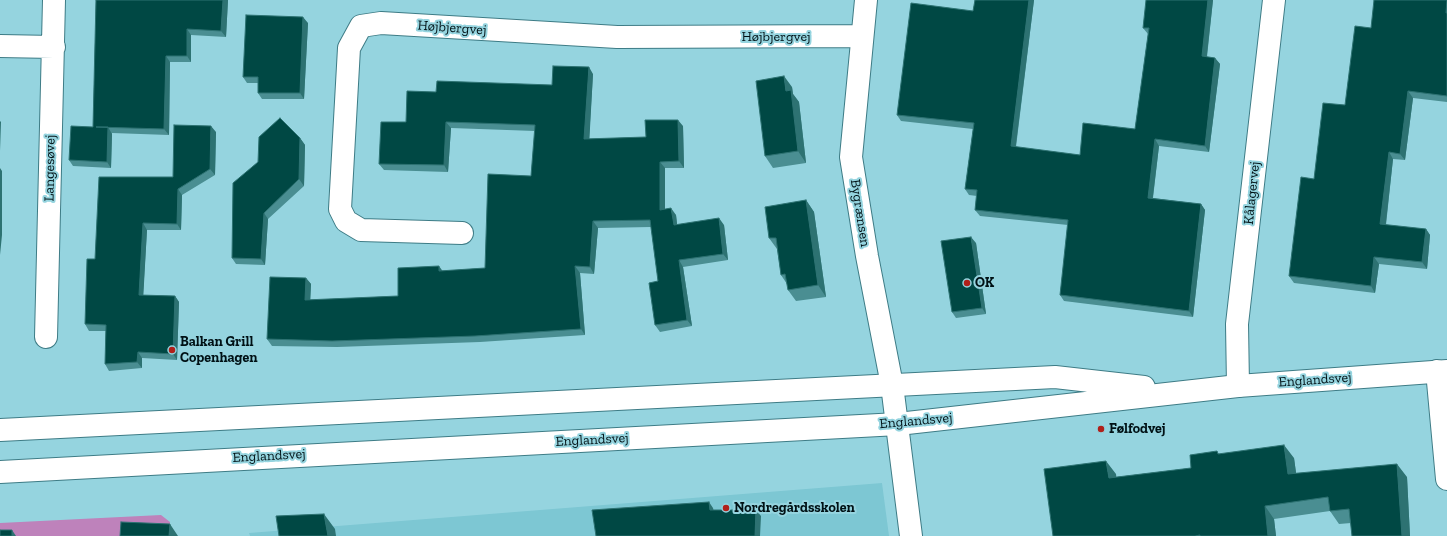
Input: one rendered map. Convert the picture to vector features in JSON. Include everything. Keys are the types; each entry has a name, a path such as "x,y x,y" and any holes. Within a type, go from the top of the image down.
{"street":[{"name":"Langesøvej","path":"46,337 54,0"},
{"name":"Bygrænsen","path":"866,0 851,157 867,256 898,424"},
{"name":"Kålagervej","path":"1238,386 1238,324 1274,0"},
{"name":"Højbjergvej","path":"462,233 361,230 346,221 340,209 349,48 361,26 381,23 617,37 862,36"},
{"path":"0,46 54,47"},
{"path":"1442,371 1447,479"},
{"name":"Englandsvej","path":"0,472 898,424 1238,386 1442,371"},
{"name":"Englandsvej","path":"0,430 1055,377 1183,392"},
{"path":"898,424 911,536"}],"shaded area":[{"name":"Nordregårdsskolen","path":"882,483 889,536 250,536 249,533"},
{"path":"161,515 170,522 169,536 0,536 0,523"}],"building":[{"path":"96,0 223,0 221,31 187,29 187,56 166,56 164,129 108,127 107,162 69,160 71,126 93,127"},
{"path":"975,0 1029,0 1011,146 1080,155 1083,123 1135,129 1149,28 1143,28 1146,0 1208,0 1202,56 1215,58 1205,146 1155,139 1148,198 1201,204 1189,311 1060,295 1068,220 975,210 977,190 965,189 974,123 897,115 911,3 973,11"},
{"path":"1374,0 1447,0 1447,96 1408,91 1400,154 1389,152 1380,224 1426,229 1422,262 1374,257 1371,286 1289,276 1301,177 1314,179 1323,103 1345,105 1355,26 1371,28"},
{"path":"246,15 303,17 300,93 258,93 258,77 243,77"},
{"path":"553,66 589,67 584,139 646,137 645,120 678,120 679,161 660,162 660,210 671,208 674,225 719,218 723,254 679,260 687,320 655,325 649,283 658,281 650,220 593,221 590,267 575,266 581,329 475,336 332,341 267,339 270,277 306,278 305,300 398,296 398,268 439,266 439,271 485,268 488,174 531,176 535,125 446,122 444,165 379,164 381,122 406,122 407,91 436,92 437,81 552,85"},
{"path":"784,76 786,91 791,90 798,151 765,156 756,81"},
{"path":"280,118 300,138 299,179 264,213 261,259 232,258 233,183 258,162 259,137"},
{"path":"174,125 211,126 210,169 178,189 177,224 143,223 139,295 175,296 173,354 138,352 137,362 105,364 106,325 85,324 87,259 95,259 99,177 173,177"},
{"path":"806,200 818,285 788,290 785,274 781,275 776,238 769,238 765,207"},
{"path":"971,237 982,308 952,312 941,241"},
{"path":"1284,445 1288,474 1397,464 1402,536 1352,536 1349,509 1330,511 1328,497 1265,506 1268,536 1053,536 1044,469 1106,461 1109,478 1191,468 1190,455 1217,451 1218,454"},
{"path":"709,502 710,510 756,510 755,536 596,536 592,510"},
{"path":"324,514 328,536 279,536 276,516"},
{"path":"121,522 170,524 169,536 120,536"},
{"path":"0,530 12,530 12,536 0,536"}],"place":[{"name":"OK","path":"967,283"},
{"name":"Balkan Grill Copenhagen","path":"172,350"},
{"name":"Følfodvej","path":"1101,429"},
{"name":"Nordregårdsskolen","path":"726,508"}]}
